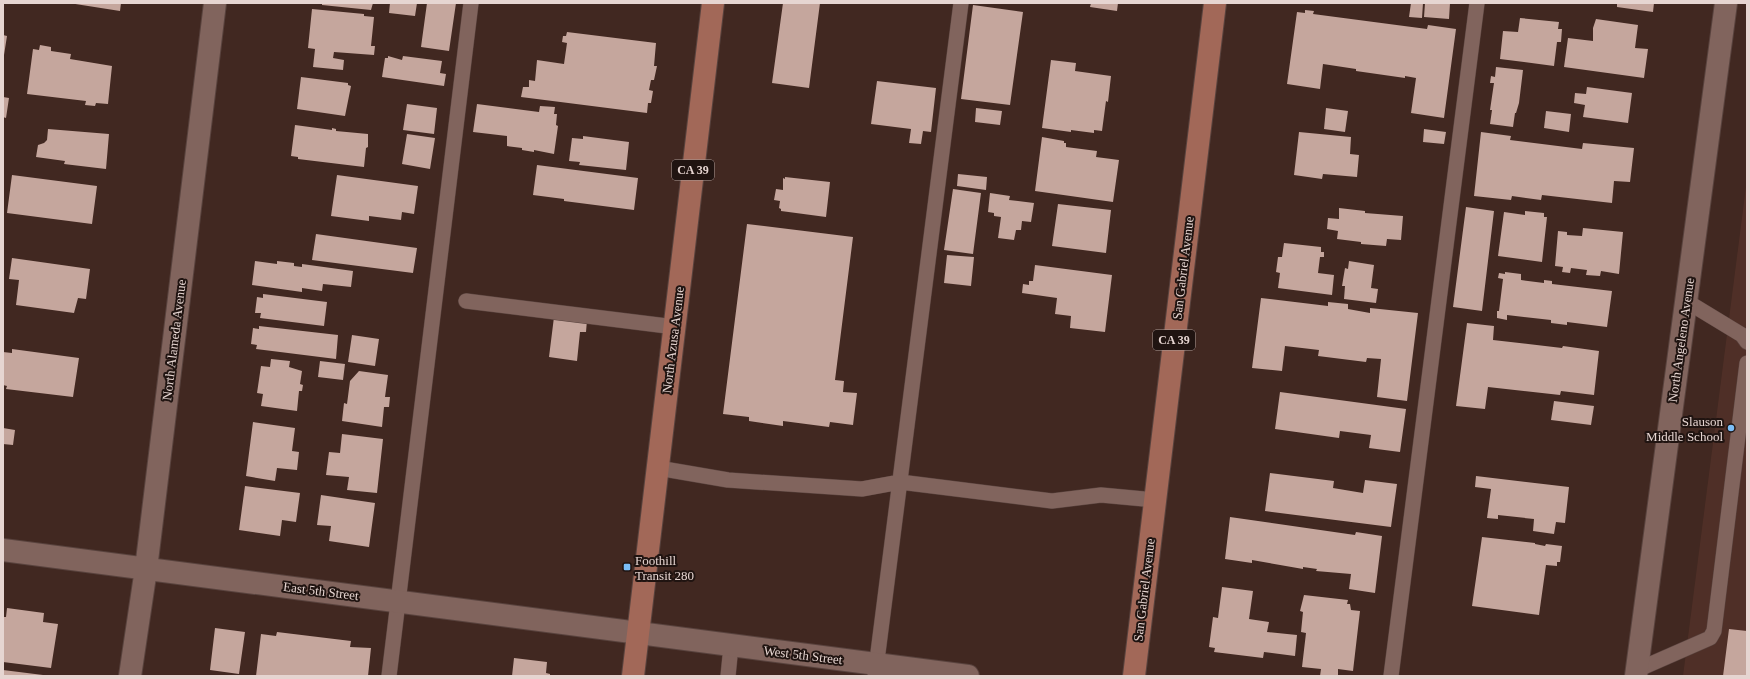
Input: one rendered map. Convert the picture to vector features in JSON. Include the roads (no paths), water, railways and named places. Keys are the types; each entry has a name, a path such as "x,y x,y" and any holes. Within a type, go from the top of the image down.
{"main road":[{"name":"North Azusa Avenue","path":"633,676 713,3"},
{"name":"San Gabriel Avenue","path":"1134,676 1214,3"}],"street":[{"name":"North Alameda Avenue","path":"130,676 146,569 215,3"},
{"name":"North Angeleno Avenue","path":"1636,673 1726,3"},
{"name":"East 5th Street","path":"3,550 399,601 638,634"},
{"name":"West 5th Street","path":"638,634 731,646 876,670 968,676"}],"lane":[{"path":"389,676 471,3"},
{"path":"876,670 961,3"},
{"path":"1391,676 1477,3"},
{"path":"466,301 675,327"},
{"path":"1686,301 1742,334 1747,342"},
{"path":"1636,673 1705,641 1710,638 1714,631 1747,363"},
{"path":"658,468 728,480 862,489 900,482 1052,500 1101,495 1155,500"},
{"path":"728,676 731,646"}],"place":[{"name":"Slauson Middle School","path":"1731,428"},
{"name":"Foothill Transit 280","path":"627,567"}]}
